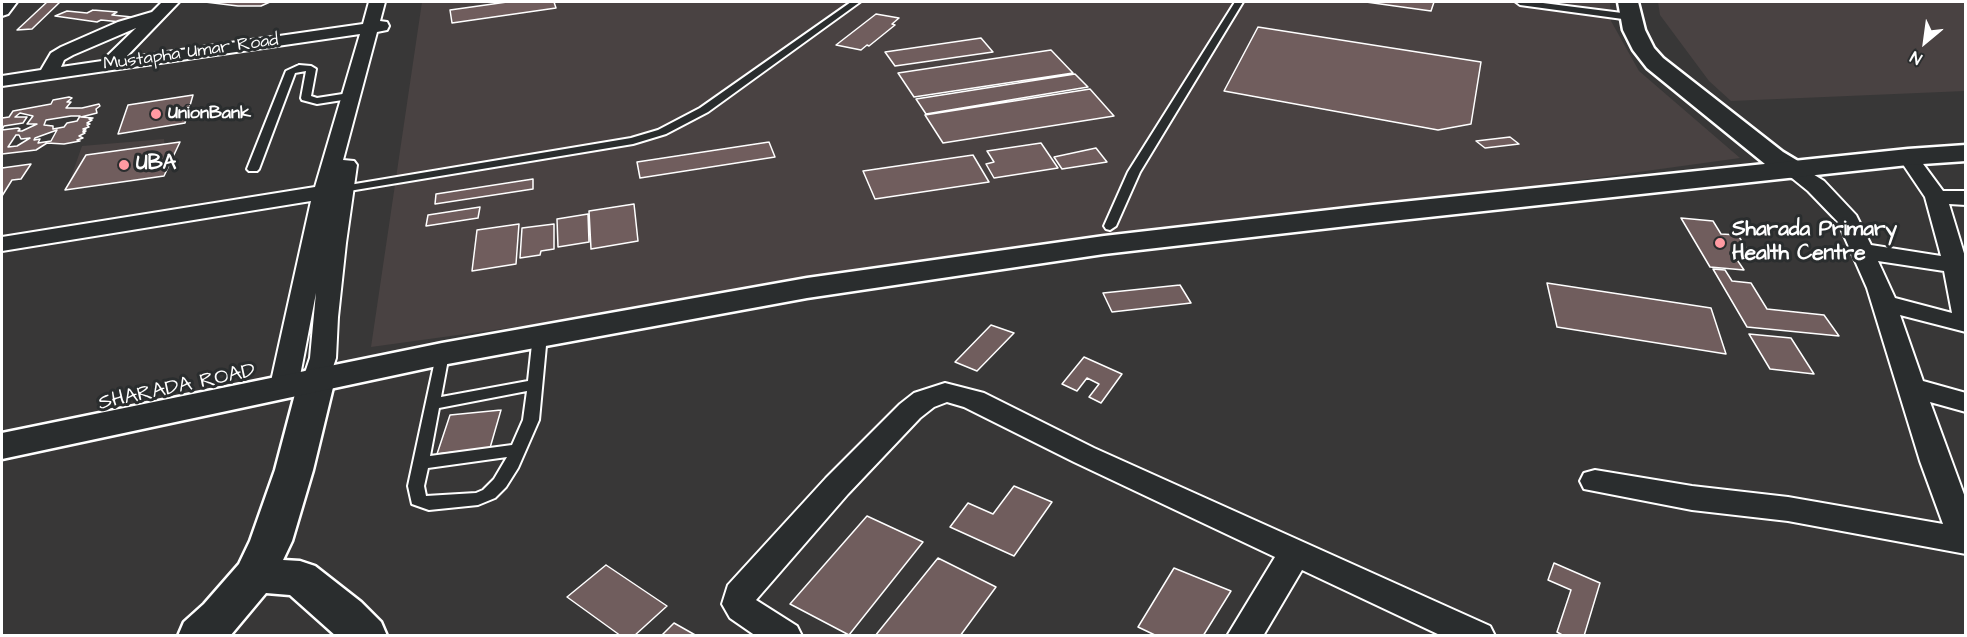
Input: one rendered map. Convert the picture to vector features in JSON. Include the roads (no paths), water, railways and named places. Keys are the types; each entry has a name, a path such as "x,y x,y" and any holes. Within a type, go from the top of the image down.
{"main road":[{"path":"1629,9 1644,50 1662,71 1784,164"},
{"path":"332,366 442,354 807,288 1092,247 1784,164 1965,139"},
{"path":"2,446 332,366 676,291 871,259 1110,226 1409,192 1965,153"},
{"path":"279,576 278,521 332,366"},
{"name":"SHARADA ROAD","path":"2,424 332,366"},
{"path":"200,636 220,617 279,576"},
{"path":"279,576 345,615 365,636"}],"street":[{"path":"2,11 9,2"},
{"path":"107,66 171,2"},
{"path":"332,366 333,190 361,98 375,27 377,2"},
{"path":"332,366 325,317 333,190 349,96 375,27 388,2"},
{"path":"48,74 57,57 67,51 124,26 156,16"},
{"name":"Mustapha Umar Road","path":"2,81 375,27"},
{"path":"1908,157 1936,197 1960,266 1965,317"},
{"path":"1784,164 1816,186 1843,213 1862,251 1884,303 1935,461 1965,541"},
{"path":"2,244 333,190"},
{"path":"1936,197 1965,198"},
{"path":"1862,251 1960,266"},
{"path":"1884,303 1965,324"},
{"path":"1912,387 1965,403"},
{"path":"785,636 742,608 738,600 740,595 837,486 910,411 924,400 945,393 974,400 1084,455 1478,636"},
{"path":"1595,481 1692,498 1799,511 1965,541"},
{"path":"1244,636 1295,553"}],"lane":[{"path":"333,190 633,141 662,132 704,110 856,2"},
{"path":"1110,226 1134,172 1239,2"},
{"path":"1520,2 1629,9"},
{"path":"253,169 291,71 299,68 311,69 306,98 317,101 349,96"},
{"path":"442,354 416,486 418,500 429,504 478,499 500,483 519,450 531,420 540,335"},
{"path":"432,404 536,384"},
{"path":"420,463 519,450"}],"place":[{"name":"UnionBank","path":"156,114"},
{"name":"UBA","path":"124,165"},
{"name":"Sharada Primary Health Centre","path":"1720,243"}]}
